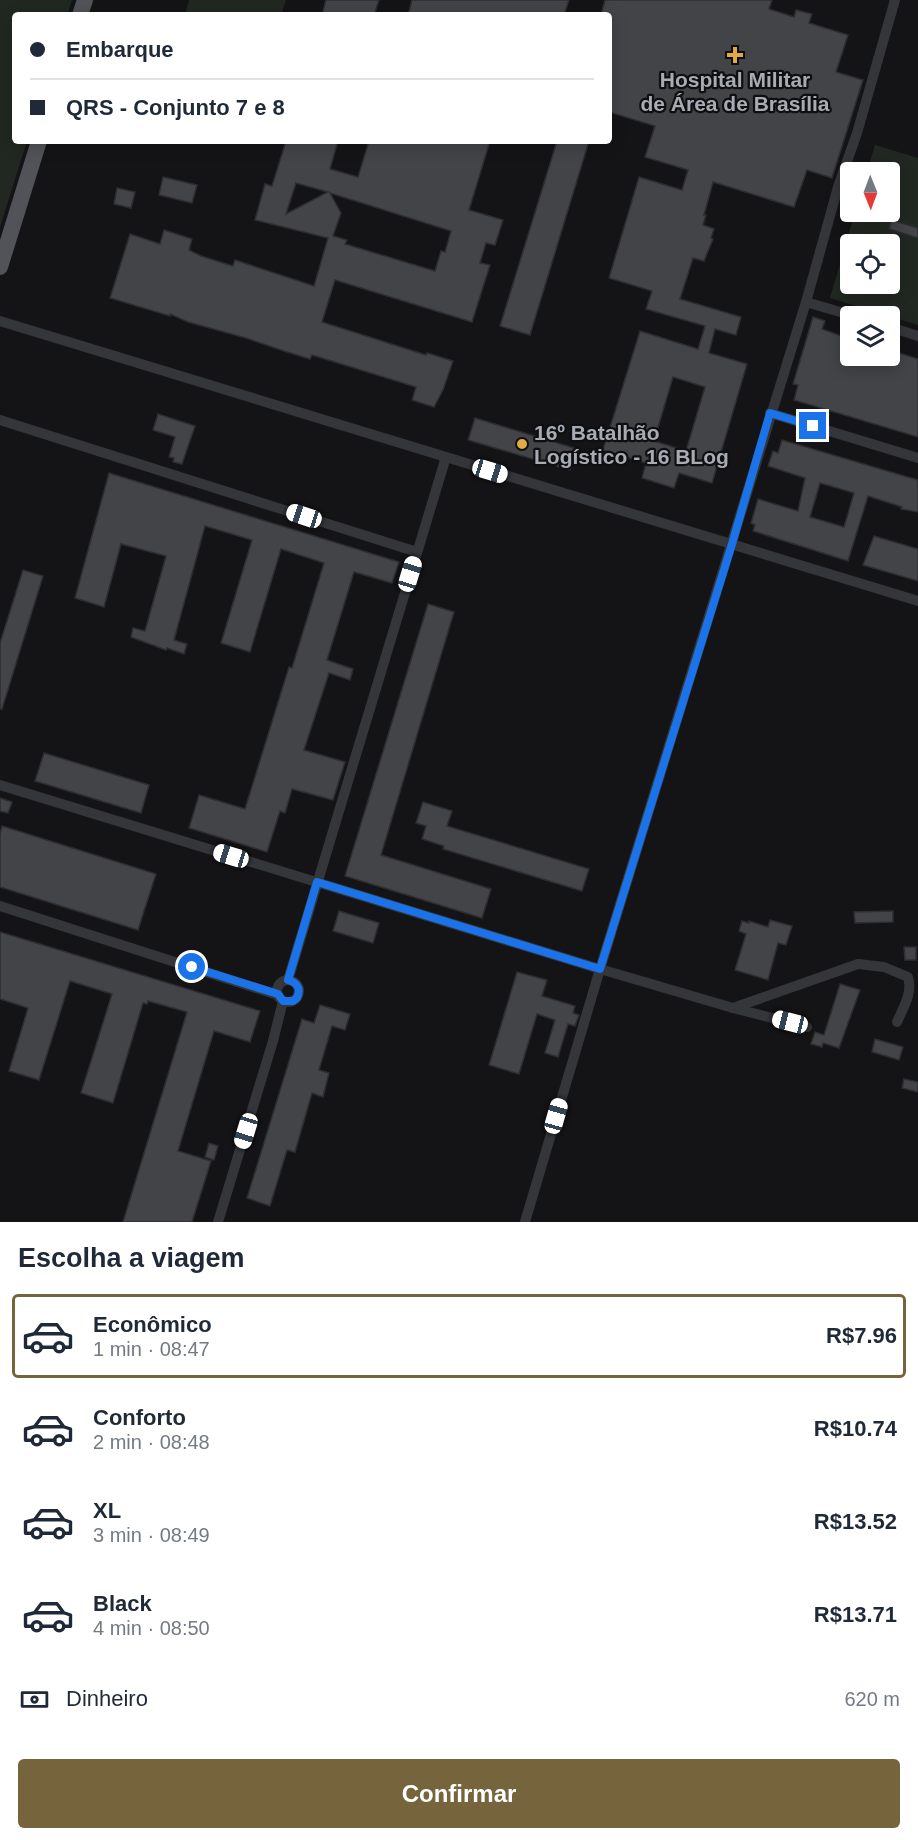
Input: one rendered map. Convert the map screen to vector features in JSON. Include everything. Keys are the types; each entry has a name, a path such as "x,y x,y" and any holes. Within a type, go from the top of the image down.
{"main road":[{"path":"0,267 38,144"}],"street":[{"path":"525,1222 600,969 806,302 838,187 857,133 895,0"},
{"path":"806,302 840,312"},
{"path":"0,321 918,601"},
{"path":"900,330 918,336"},
{"path":"770,413 918,458"},
{"path":"0,420 417,552"},
{"path":"288,980 446,457"},
{"path":"0,785 600,969 807,1027"},
{"path":"0,906 280,998 293,1001 299,993 297,984 288,980 278,986 280,998 270,1052 218,1222"},
{"path":"733,1008 847,966 868,965 884,967 908,977 909,992 897,1022"}],"shaded area":[{"path":"0,0 72,0 68,12 12,12 12,144 26,144 0,227"},
{"path":"189,0 286,0 282,12 186,12"},
{"path":"875,145 918,158 918,325 900,319 900,306 856,306 830,298 840,264 840,294 900,294 900,234 849,234 852,222 900,222 900,162 870,162"}],"building":[{"path":"326,0 379,0 375,12 323,12"},
{"path":"412,0 569,0 565,12 409,12"},
{"path":"605,0 772,0 769,9 794,17 796,10 812,14 809,23 848,35 836,72 863,80 832,178 807,170 794,207 713,182 703,225 714,229 711,238 713,239 704,261 693,258 680,299 741,317 736,335 715,329 709,353 747,364 712,483 679,473 674,488 642,478 646,463 603,450 640,331 698,349 705,326 646,309 652,291 609,278 639,177 682,190 688,170 645,157 655,126 612,113 612,12 602,12","holes":["673,377 705,387 686,451 654,441"]},
{"path":"285,144 337,144 330,169 358,177 368,144 489,144 469,210 503,220 495,245 486,243 480,263 490,265 472,322 335,280 322,322 426,355 427,353 453,361 443,390 434,407 412,400 416,387 312,355 310,359 188,322 170,314 170,316 110,298 130,234 160,244 164,230 192,239 189,250 201,256 233,266 235,260 314,286 328,238 255,220 265,184 272,186","holes":["296,183 328,192 286,214","330,193 451,231 445,252 441,251 435,271 345,244 347,240 333,236 341,213"]},
{"path":"556,144 588,144 530,335 500,326"},
{"path":"163,177 197,185 192,203 159,195"},
{"path":"117,188 135,192 131,208 114,204"},
{"path":"891,222 918,228 918,238 889,229"},
{"path":"813,317 825,321 822,329 840,335 840,366 900,366 900,353 918,359 918,437 794,400 798,385 793,384"},
{"path":"158,414 195,426 182,464 173,462 174,458 169,457 175,437 153,430"},
{"name":"16º Batalhão Logístico - 16 BLog","path":"475,418 577,449 570,470 468,440"},
{"path":"782,440 918,480 918,512 901,509 902,507 868,496 848,561 753,531 755,525 751,523 758,499 798,511 805,478 768,466 773,451 778,453","holes":["820,483 854,493 844,527 810,517"]},
{"path":"109,473 399,562 392,583 354,572 327,660 353,669 350,680 329,673 304,750 345,762 333,800 292,789 285,813 280,811 267,852 189,828 199,795 245,809 324,563 281,549 250,652 221,643 252,540 205,526 174,640 187,644 184,654 131,637 133,628 145,631 166,556 121,544 104,607 75,598"},
{"path":"874,536 918,549 918,581 863,565"},
{"path":"23,570 43,576 2,709 0,709 0,643"},
{"path":"428,604 454,612 381,855 491,889 482,918 345,876"},
{"path":"44,753 149,785 141,813 35,781"},
{"path":"0,798 12,802 8,813 0,811"},
{"path":"423,802 452,811 447,826 589,869 582,891 443,849 444,846 422,839 426,826 416,823"},
{"path":"2,826 156,874 138,930 0,887"},
{"path":"339,911 379,923 373,943 333,931"},
{"path":"893,911 893,922 855,923 854,912"},
{"path":"770,920 792,926 786,945 778,943 768,980 735,970 746,934 739,931 742,921 768,927"},
{"path":"0,932 260,1011 250,1042 214,1031 178,1151 211,1161 192,1222 123,1222 187,1012 148,1001 147,1004 143,1003 113,1103 81,1093 112,994 70,981 39,1080 9,1071 28,1008 0,999"},
{"path":"904,947 916,947 916,960 905,960"},
{"path":"517,972 547,980 542,996 575,1006 573,1013 579,1015 575,1026 568,1024 558,1057 545,1053 555,1020 537,1014 519,1074 489,1065"},
{"path":"840,984 860,990 839,1048 823,1043 822,1047 811,1044 815,1032 824,1035"},
{"path":"320,1005 350,1014 345,1030 332,1026 319,1070 329,1073 323,1097 312,1093 295,1152 287,1150 270,1206 247,1198 302,1019 314,1023"},
{"path":"875,1039 903,1047 899,1060 872,1052"},
{"path":"904,1079 918,1082 918,1092 902,1088"},
{"path":"209,1143 218,1146 214,1160 205,1157"}],"place":[{"name":"Hospital Militar de Área de Brasília","path":"735,55"},
{"name":"16º Batalhão Logístico - 16 BLog","path":"522,444"}],"route":[{"path":"192,967 278,994 283,1001 293,1001 297,998 299,988 293,981 288,980 317,882 600,969 732,544 770,413 813,426"}]}
